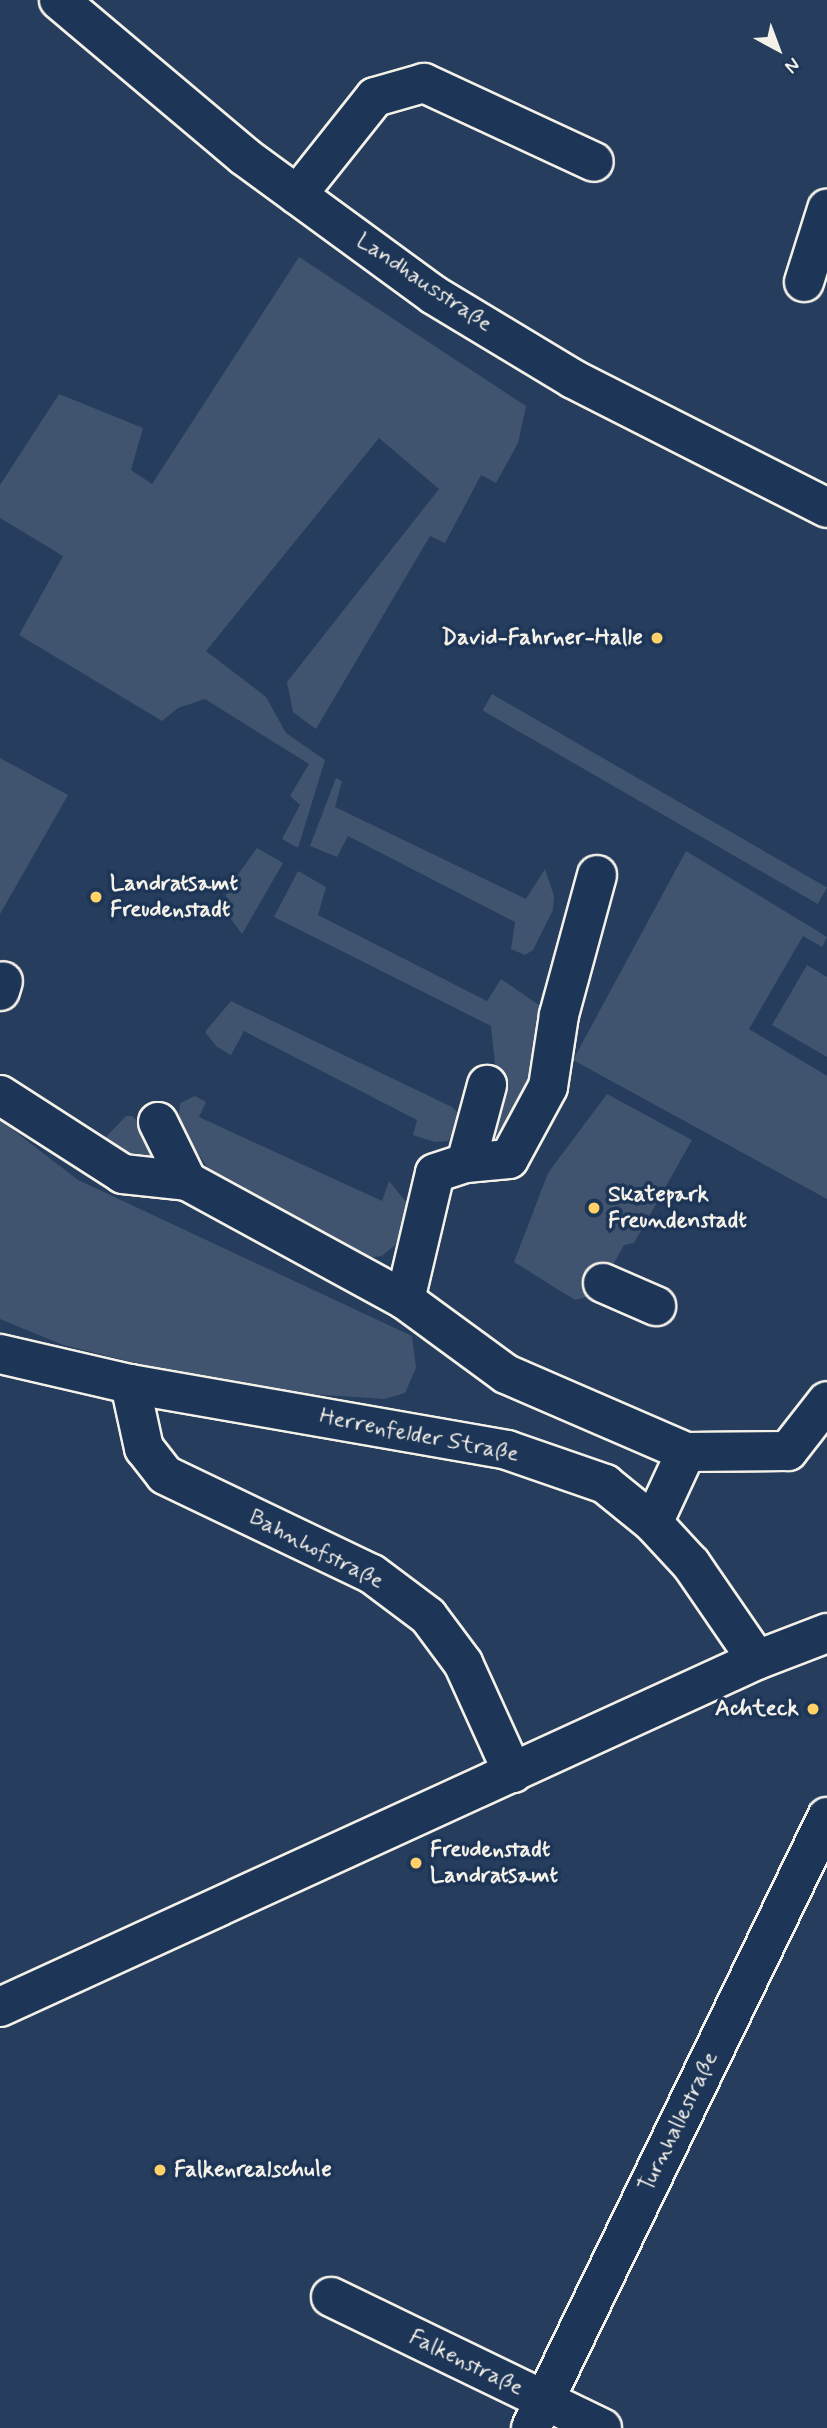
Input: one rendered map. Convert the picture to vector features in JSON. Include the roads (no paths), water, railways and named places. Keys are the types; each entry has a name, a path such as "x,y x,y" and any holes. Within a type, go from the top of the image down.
{"street":[{"name":"Landhausstraße","path":"59,0 178,102 297,195 434,295 573,379 827,508"},
{"path":"297,195 375,97 424,83 594,162"},
{"path":"804,282 827,209"},
{"path":"404,1300 435,1172 466,1163 509,1159 548,1087 559,1015 597,875"},
{"path":"466,1163 487,1085"},
{"path":"0,1095 123,1174 187,1181 404,1300 506,1374 686,1452 788,1451 827,1401"},
{"path":"158,1122 187,1181"},
{"path":"603,1283 656,1306"},
{"name":"Herrenfelder Straße","path":"0,1353 130,1384 507,1450 605,1484 653,1523 706,1584 757,1660"},
{"name":"Bahnhofstraße","path":"130,1384 144,1448 165,1475 372,1574 428,1616 463,1663 513,1773"},
{"path":"653,1523 686,1452"},
{"path":"0,2007 757,1660 827,1633"},
{"name":"Turnhallestraße","path":"537,2414 827,1817"},
{"name":"Falkenstraße","path":"331,2297 537,2414 602,2428"}],"place":[{"name":"David-Fahrner-Halle","path":"657,638"},
{"name":"Landratsamt Freudenstadt","path":"96,897"},
{"name":"Skatepark Freundenstadt","path":"594,1208"},
{"name":"Achteck","path":"813,1709"},
{"name":"Freudenstadt Landratsamt","path":"416,1863"},
{"name":"Falkenrealschule","path":"160,2170"}]}
